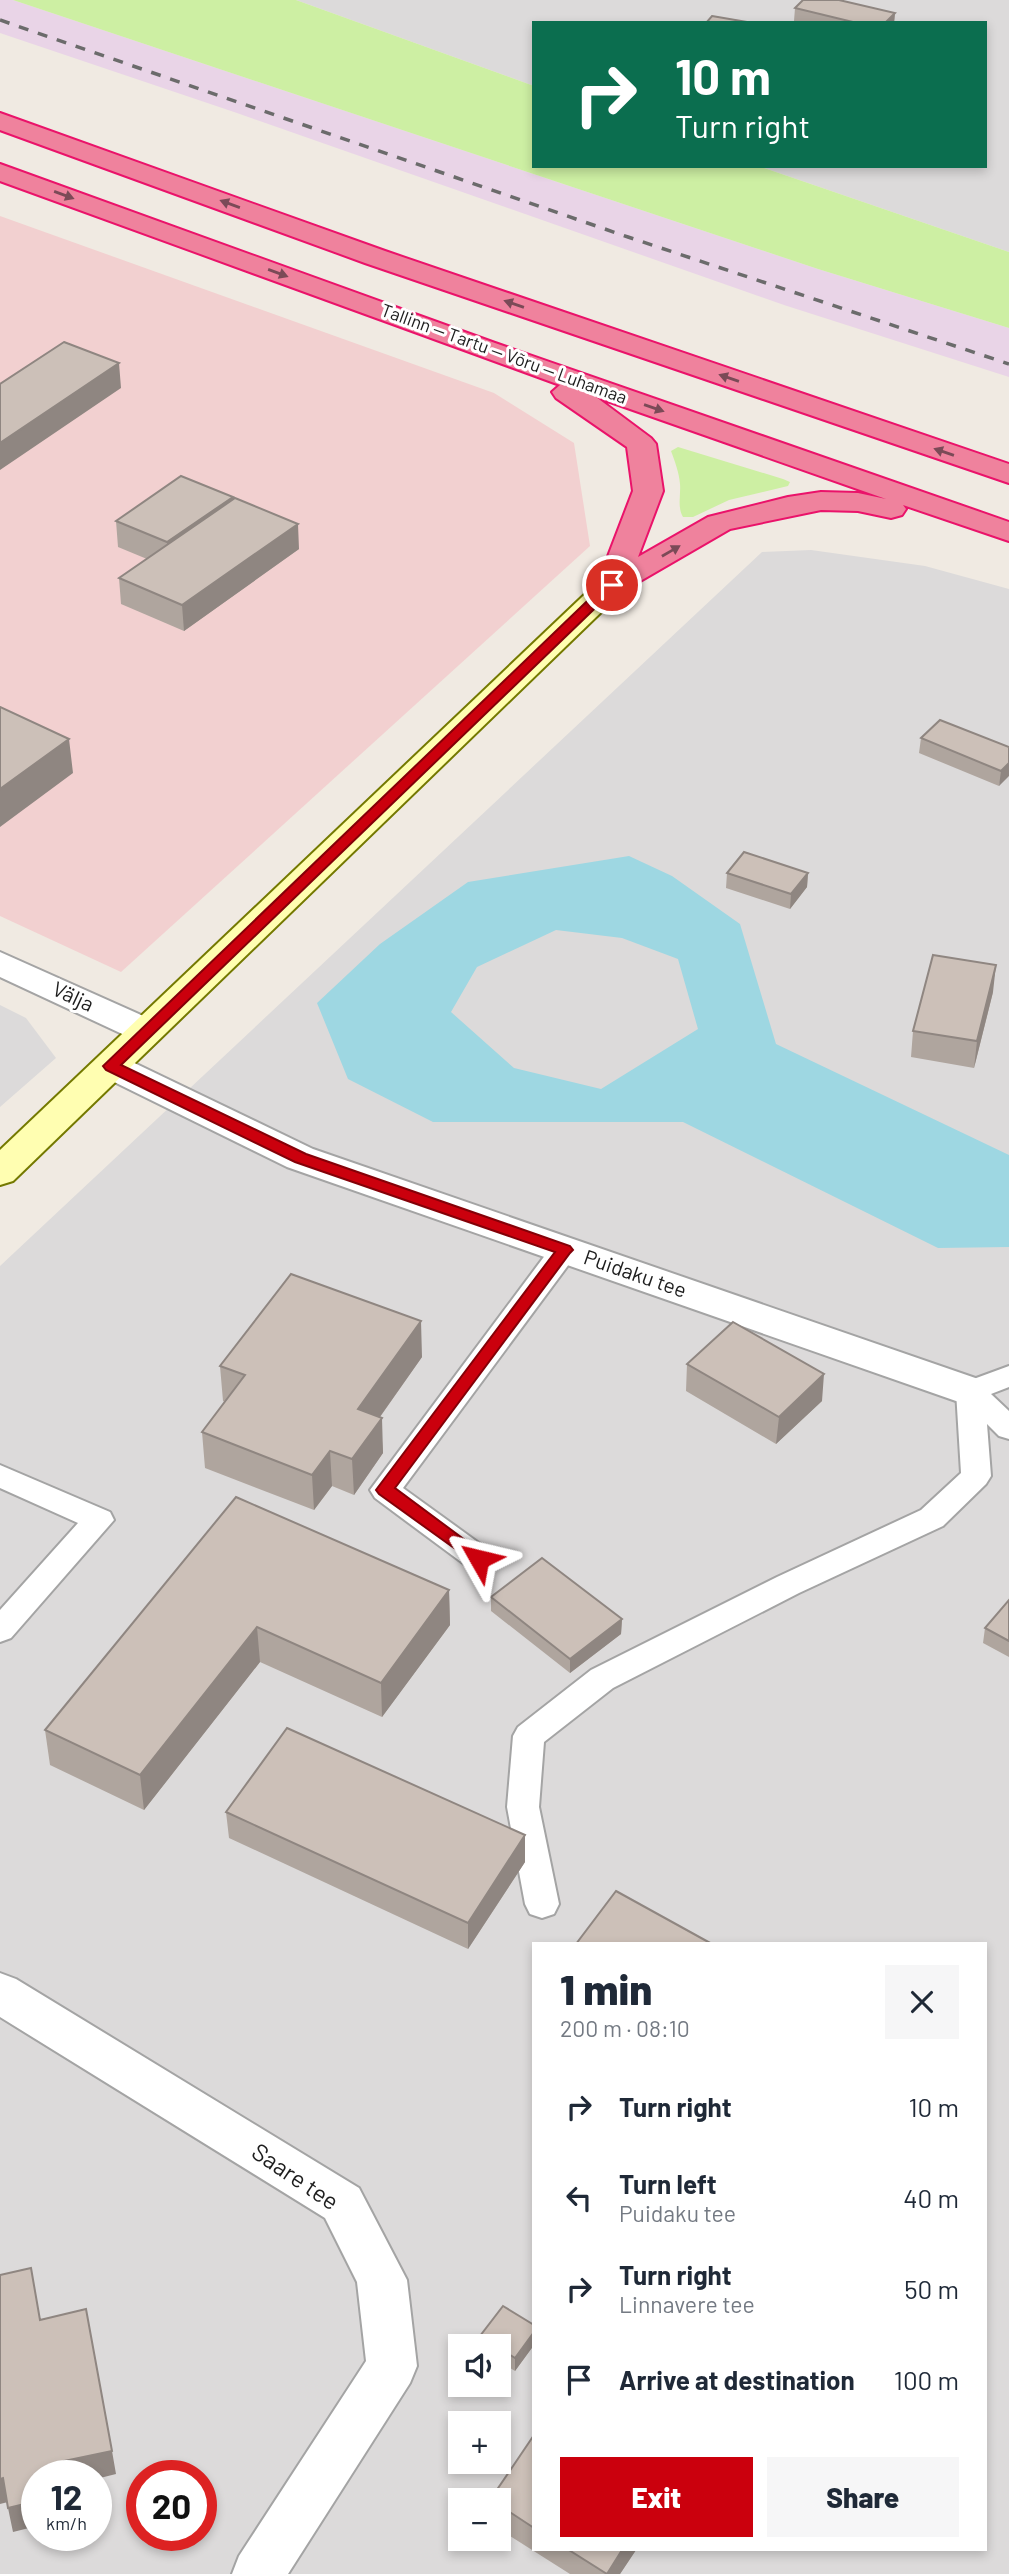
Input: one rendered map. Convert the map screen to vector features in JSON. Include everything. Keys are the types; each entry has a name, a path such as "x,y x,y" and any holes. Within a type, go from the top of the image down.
{"highway":[{"path":"0,121 375,257 1009,474"},
{"name":"Tallinn — Tartu — Võru — Luhamaa","path":"0,172 485,349 1009,533"},
{"path":"485,349 587,404 641,444 648,491 612,585"},
{"path":"612,585 719,523 821,501 859,502 1009,533"}],"street":[{"path":"0,1172 612,585"},
{"name":"Välja","path":"0,962 146,1031"},
{"name":"Puidaku tee","path":"111,1066 300,1158 970,1391"},
{"name":"Saare tee","path":"0,1993 342,2203 382,2280 392,2366 258,2574"}],"lane":[{"path":"479,1559 385,1490 565,1250"},
{"path":"970,1391 1009,1376"},
{"path":"970,1391 1009,1428"},
{"path":"542,1904 523,1807 530,1736 602,1679 788,1585 932,1518 976,1476 970,1391"},
{"path":"0,1476 99,1520 0,1630"}],"shaded area":[{"path":"0,0 13,0 818,269 1009,328 1009,377 784,305 237,113 0,33"},
{"path":"296,0 1009,0 1009,252 764,168 987,168 987,21 532,21 532,85"},
{"path":"0,216 494,393 574,443 590,546 121,972 0,916"},
{"path":"811,550 925,566 1009,589 1009,2574 0,2574 0,1266 762,552"},
{"path":"0,1005 26,1018 56,1058 0,1107"}],"green space":[{"path":"13,0 296,0 532,85 532,168 764,168 1009,252 1009,328 818,269"},
{"path":"678,447 790,482 788,486 729,500 693,517 683,517 679,475 671,451"}],"water":[{"path":"629,856 672,876 740,924 776,1044 1009,1155 1009,1247 938,1248 683,1122 433,1122 348,1079 317,1003 380,944 468,882","holes":["556,930 622,938 678,959 698,1029 601,1089 514,1068 451,1012 477,967"]}],"building":[{"path":"803,0 839,0 895,13 887,21 849,21 795,8"},
{"path":"712,16 741,21 708,21"},
{"path":"64,342 119,363 0,443 0,384"},
{"path":"181,476 233,497 167,542 116,521"},
{"path":"235,498 298,524 182,605 119,578"},
{"path":"0,707 69,739 0,789"},
{"path":"940,720 1009,747 1009,763 1001,771 921,738"},
{"path":"744,852 808,873 791,894 727,873"},
{"path":"933,955 996,965 977,1041 913,1031"},
{"path":"291,1274 421,1321 358,1409 382,1418 352,1459 330,1451 312,1475 202,1432 245,1375 220,1366"},
{"path":"733,1322 824,1374 779,1417 687,1364"},
{"path":"236,1497 449,1590 381,1683 257,1627 140,1775 45,1730"},
{"path":"542,1558 622,1619 570,1659 491,1597"},
{"path":"1009,1600 1009,1641 985,1628"},
{"path":"287,1728 525,1835 468,1923 226,1812"},
{"path":"616,1891 708,1942 578,1942"},
{"path":"31,2268 40,2320 86,2309 112,2451 69,2460 21,2460 21,2505 8,2508 3,2478 0,2479 0,2275"},
{"path":"503,2306 532,2324 532,2335 515,2358 511,2355 511,2334 482,2334"},
{"path":"532,2438 532,2527 511,2513 511,2488 498,2488 508,2474 511,2474 511,2469"},
{"path":"571,2551 621,2551 607,2574"}],"railway":[{"path":"0,20 628,237 1009,364"}],"route":[{"path":"479,1559 385,1490 565,1250 300,1158 111,1066 612,585"}]}
